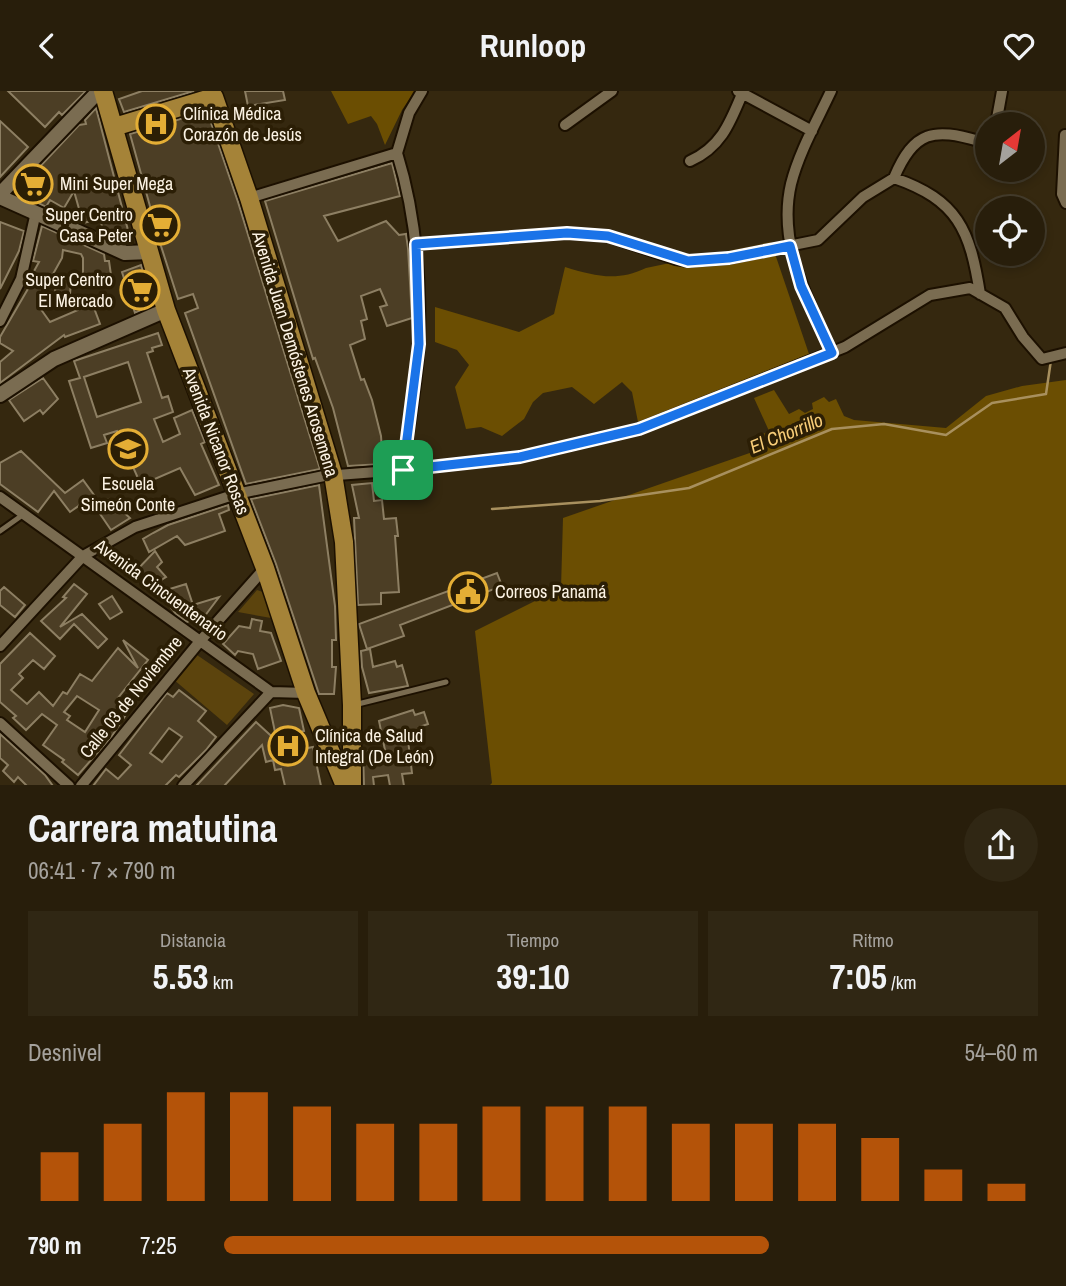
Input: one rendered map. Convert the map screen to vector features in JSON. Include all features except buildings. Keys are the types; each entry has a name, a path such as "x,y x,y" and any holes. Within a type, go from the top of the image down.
{"main road":[{"name":"Avenida Nicanor Rosas","path":"101,91 114,127 127,181 166,310 265,568 306,693 345,785"},
{"path":"114,127 216,94"},
{"name":"Avenida Juan Demóstenes Arosemena","path":"216,94 333,474 344,542 352,705 352,785"}],"street":[{"path":"101,91 0,196 125,253 150,252"},
{"path":"403,470 419,344 416,244 410,192 397,153 409,113 422,91"},
{"path":"565,125 612,91"},
{"path":"831,91 791,185 788,239 801,286 832,353"},
{"path":"998,112 1002,91"},
{"path":"690,161 709,151 721,138 733,119 740,92 812,131"},
{"path":"416,244 567,233 594,234 623,240 688,261 729,258 818,240 863,197 894,178 902,158 929,134 948,132 975,140"},
{"path":"1065,135 1062,194 1066,203"},
{"path":"249,198 397,153"},
{"path":"894,178 921,187 961,222 976,264 980,294"},
{"path":"0,321 20,279 36,212"},
{"path":"0,646 83,556 135,527 236,493 333,474 403,470 520,457 639,429 832,353 930,295 970,289 1005,308 1023,337 1042,359 1066,353"},
{"path":"0,395 54,359 166,310"},
{"name":"Avenida Cincuentenario","path":"0,497 271,692"},
{"name":"Calle 03 de Noviembre","path":"82,785 201,640 265,568"},
{"path":"184,785 271,692 306,693"},
{"path":"0,723 68,785"}],"lane":[{"path":"0,531 24,514"},
{"path":"352,705 446,682"}],"shaded area":[{"path":"331,91 415,91 402,110 385,145 371,116 348,124"},
{"path":"771,242 809,354 638,422 632,392 622,382 594,404 572,387 543,393 533,402 524,419 502,436 481,427 466,429 455,387 469,365 457,350 435,342 435,307 519,332 554,314 565,267 596,275 625,275 646,268"},
{"path":"1066,380 1066,785 490,785 492,783 475,631 561,588 563,518 764,448 759,436 769,431 754,398 774,390 789,414 799,409 805,413 813,409 812,403 824,397 829,402 836,399 844,416 854,420 946,428 986,396 1022,386"},
{"path":"257,590 263,592 271,618 238,612"},
{"path":"197,655 254,694 227,725 173,679"}],"waterway":[{"name":"El Chorrillo","path":"492,509 600,501 689,488 832,429 884,424 946,435 992,403 1046,394 1051,360"}],"place":[{"name":"Clínica Médica Corazón de Jesús","path":"156,124"},
{"name":"Mini Super Mega","path":"33,184"},
{"name":"Super Centro Casa Peter","path":"160,225"},
{"name":"Super Centro El Mercado","path":"140,290"},
{"name":"Escuela Simeón Conte","path":"128,449"},
{"name":"Correos Panamá","path":"468,592"},
{"name":"Clínica de Salud Integral (De León)","path":"288,746"}],"route":[{"path":"567,233 594,234 623,240 688,261 729,258 790,246 801,286 832,353 639,429 520,457 403,470 419,344 416,244 567,233"}]}
